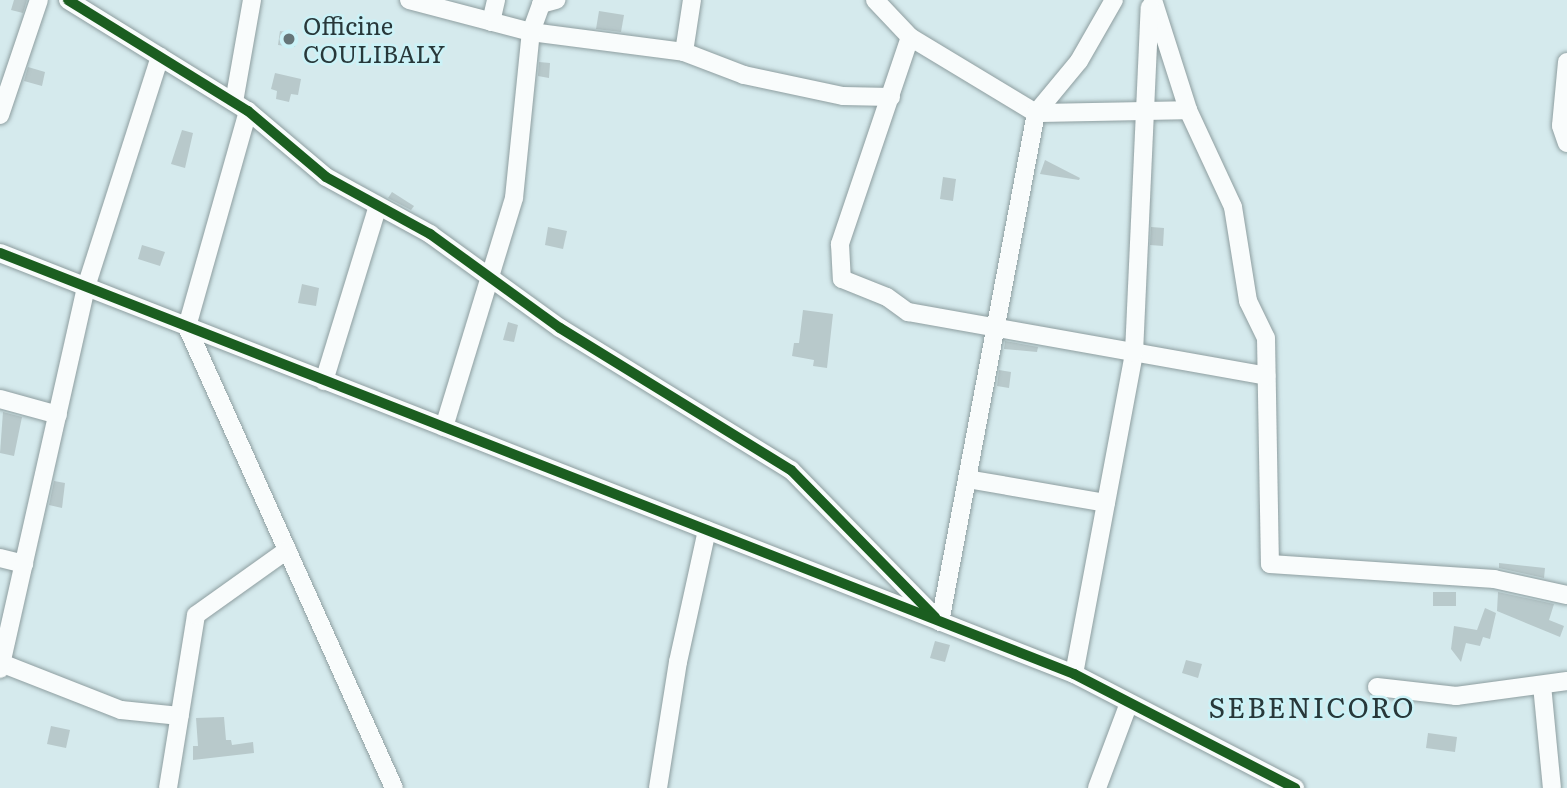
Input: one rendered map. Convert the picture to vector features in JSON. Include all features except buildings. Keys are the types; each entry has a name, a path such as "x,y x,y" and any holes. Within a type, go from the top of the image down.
{"street":[{"path":"0,116 39,0"},
{"path":"68,0 241,107 326,177 377,209 430,234 489,274 560,328 791,470 940,622"},
{"path":"252,0 241,107 187,327 394,788"},
{"path":"409,0 531,32 684,52 744,75 843,96 891,97"},
{"path":"491,22 496,0"},
{"path":"444,428 519,172 531,32 541,4 555,0"},
{"path":"684,52 692,0"},
{"path":"875,0 910,37 1036,113 1188,110"},
{"path":"940,622 1036,113 1079,61 1114,0"},
{"path":"1152,0 1188,110 1233,207 1248,301 1266,338 1270,564 1494,579 1567,595"},
{"path":"1074,674 1134,353 1152,0"},
{"path":"910,37 840,244 842,279 887,298 908,312 1266,376"},
{"path":"160,57 86,287 1,666 121,710 180,716"},
{"path":"1565,132 1567,62"},
{"path":"324,381 377,209"},
{"path":"0,253 1074,674 1295,788"},
{"path":"0,399 58,415"},
{"path":"967,479 1106,503"},
{"path":"658,788 678,662 707,530"},
{"path":"168,788 197,615 287,550"},
{"path":"0,558 24,564"},
{"path":"1377,687 1456,696 1567,681"},
{"path":"1542,685 1552,788"},
{"path":"1097,788 1129,703"}],"cycle path":[{"path":"68,0 248,111 326,177 430,234 560,328 791,470 935,617"},
{"path":"0,253 1074,674 1295,788"}],"place":[{"name":"Officine COULIBALY","path":"289,39"}],"district":[{"name":"SEBENICORO","path":"1312,706"}]}
